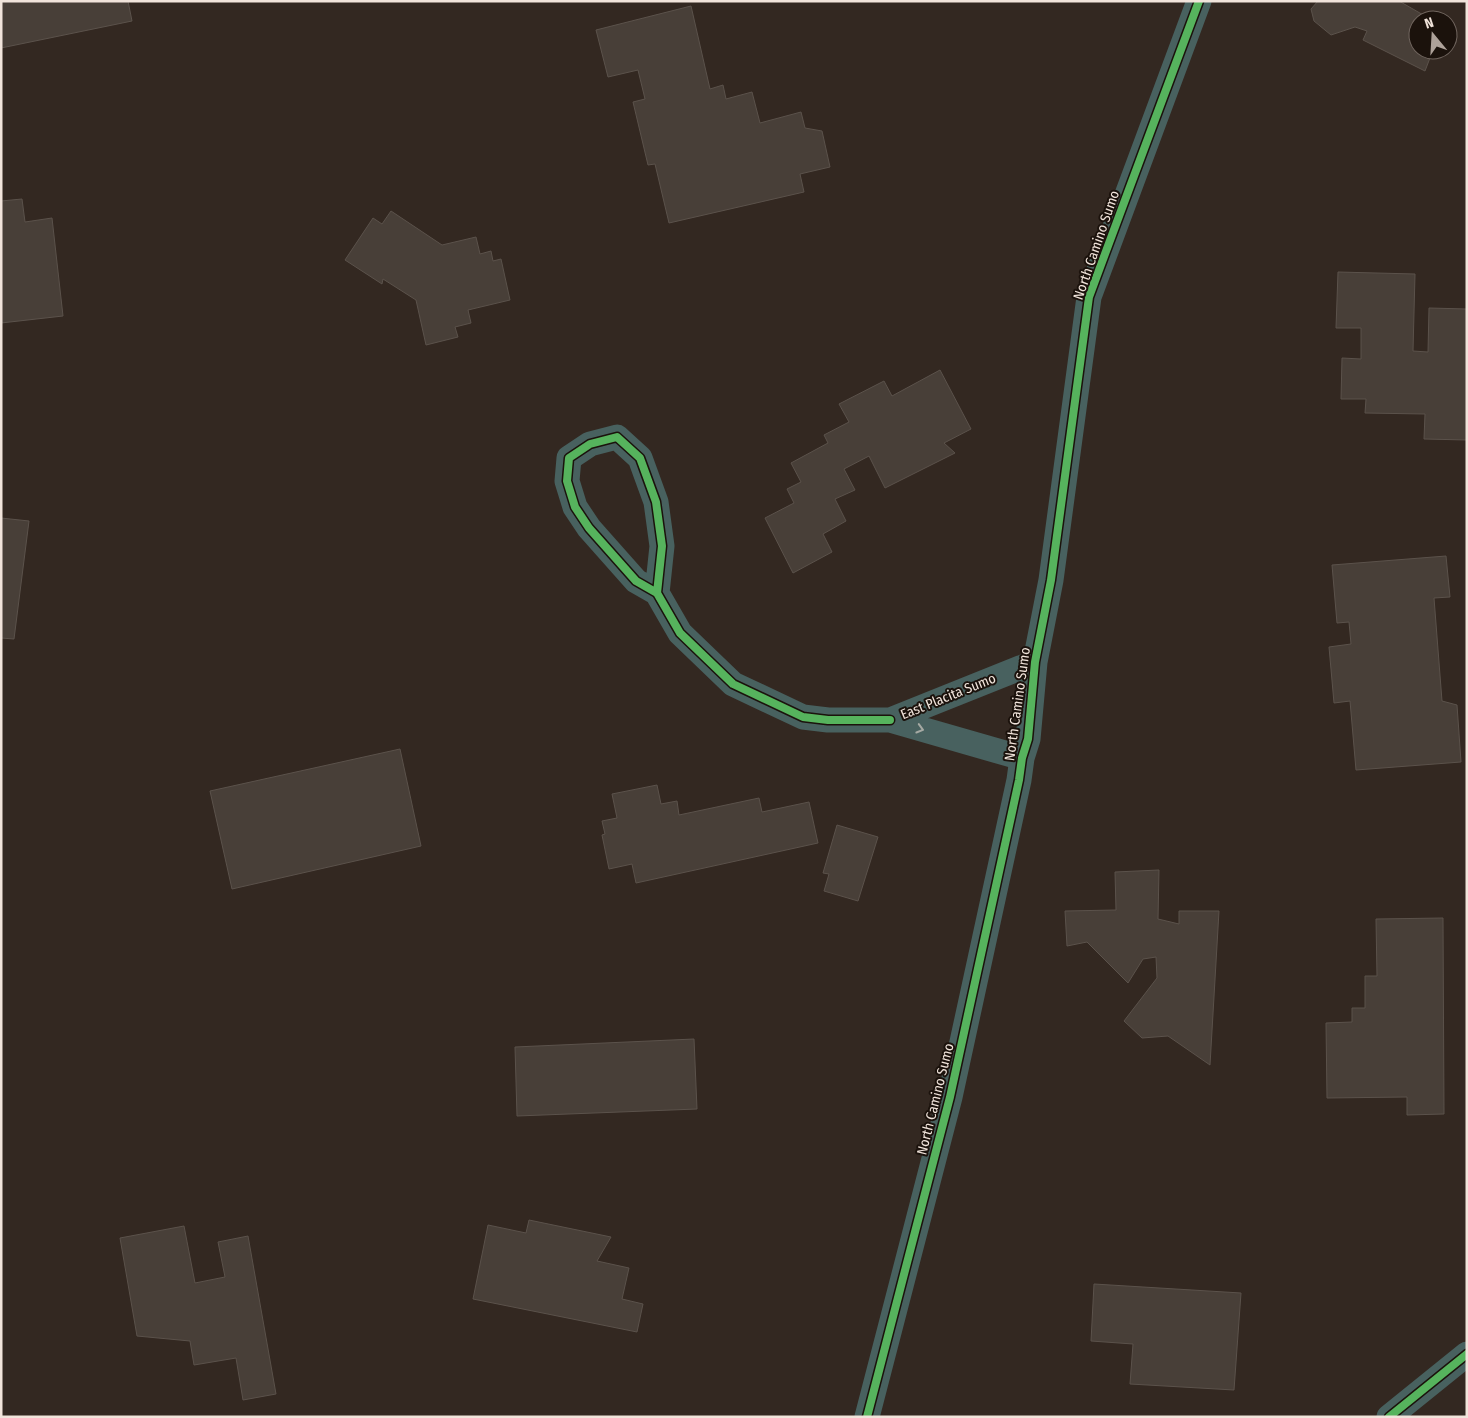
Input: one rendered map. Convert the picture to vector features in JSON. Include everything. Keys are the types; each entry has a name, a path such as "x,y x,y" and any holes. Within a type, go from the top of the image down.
{"street":[{"name":"North Camino Sumo","path":"867,1417 950,1097 1019,780 1022,758 1028,739 1035,662 1051,580 1089,297 1199,1"},
{"name":"East Placita Sumo","path":"657,593 662,546 656,502 640,458 617,437 590,444 569,458 567,481 575,507 589,528 636,581 657,593 680,632 733,684 804,717 828,720 890,720 1022,758"},
{"name":"East Placita Sumo","path":"890,720 1035,662"},
{"path":"1389,1417 1467,1354"}],"building":[{"path":"1,1 128,1 132,21 1,48"},
{"path":"1318,1 1399,1 1415,10 1408,10 1408,60 1429,60 1425,71 1363,40 1367,31 1355,27 1331,35 1314,21 1311,9"},
{"path":"691,6 710,89 723,85 726,99 752,92 760,123 801,112 805,128 822,131 830,167 800,174 804,192 669,223 655,164 648,165 633,102 645,99 638,70 608,77 596,30"},
{"path":"22,199 25,222 52,218 63,316 1,323 1,201"},
{"path":"391,211 442,245 476,237 480,254 491,251 493,261 501,259 510,300 468,310 471,323 455,327 458,337 426,345 416,300 383,279 382,284 345,260 373,218 382,224"},
{"path":"1338,272 1415,274 1413,351 1428,352 1429,308 1467,309 1467,440 1424,439 1425,414 1365,413 1366,399 1341,399 1342,358 1361,359 1361,328 1336,328"},
{"path":"940,370 971,429 944,443 955,453 885,488 869,456 844,469 855,490 835,499 846,521 823,534 832,552 793,573 765,518 794,503 787,489 801,482 791,463 828,443 824,435 849,422 839,404 884,381 892,396"},
{"path":"1,518 29,521 14,639 1,638"},
{"path":"1446,556 1450,597 1434,598 1442,701 1457,705 1461,762 1356,770 1350,701 1334,703 1329,647 1351,644 1349,622 1337,623 1332,565"},
{"path":"400,749 421,846 232,889 210,791"},
{"path":"657,785 661,804 677,801 679,815 759,798 762,812 809,802 818,843 636,883 632,864 609,869 602,835 605,834 602,821 617,818 612,794"},
{"path":"837,825 878,837 858,901 824,891 829,874 823,873"},
{"path":"1159,870 1158,919 1179,924 1179,911 1219,911 1210,1065 1168,1036 1142,1038 1124,1021 1157,978 1156,957 1143,959 1128,983 1087,942 1067,946 1065,911 1116,910 1115,872"},
{"path":"1443,918 1444,1114 1407,1115 1407,1097 1327,1098 1326,1023 1352,1022 1352,1008 1365,1008 1365,976 1377,976 1376,919"},
{"path":"694,1039 697,1109 517,1116 515,1047"},
{"path":"529,1220 611,1237 597,1261 629,1268 622,1299 643,1304 637,1332 473,1299 488,1225 526,1233"},
{"path":"184,1226 195,1283 225,1277 218,1242 248,1236 276,1394 243,1400 236,1358 194,1365 190,1341 137,1336 120,1238"},
{"path":"1094,1284 1241,1293 1234,1390 1130,1384 1133,1344 1091,1341"}],"cycle path":[{"path":"867,1417 950,1097 1019,780 1022,758 1028,739 1035,662 1051,580 1089,297 1199,1"},
{"path":"657,593 662,546 656,502 640,458 617,437 590,444 569,458 567,481 575,507 589,528 636,581 657,593 680,633 733,684 803,717 828,720 890,720"},
{"path":"1389,1417 1467,1354"}]}
